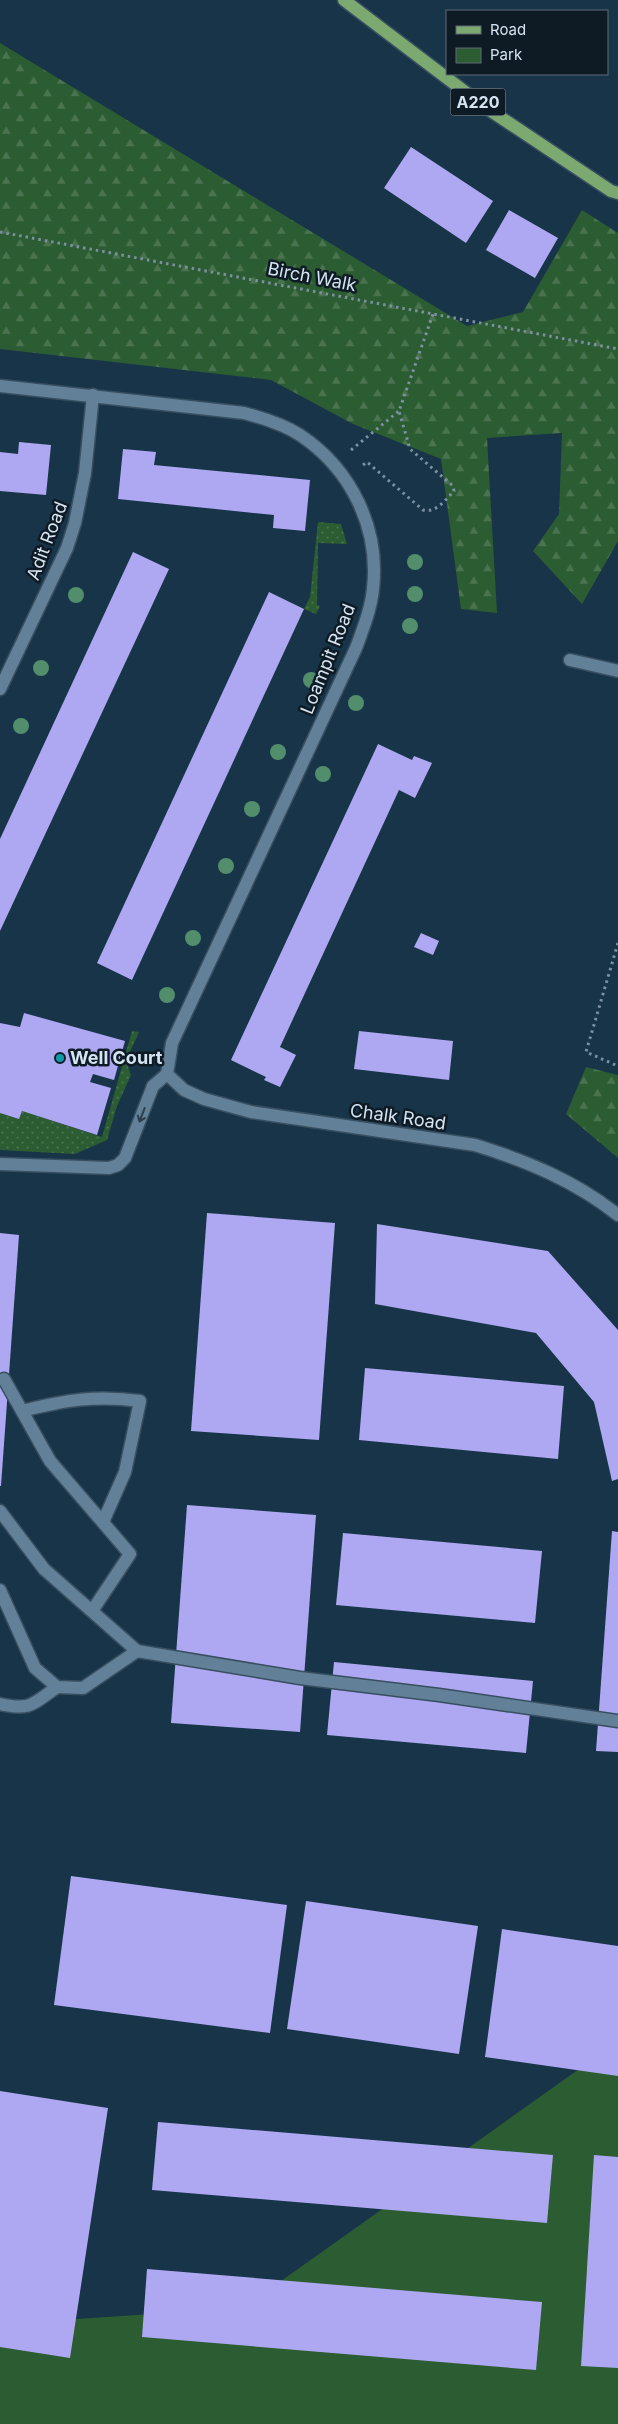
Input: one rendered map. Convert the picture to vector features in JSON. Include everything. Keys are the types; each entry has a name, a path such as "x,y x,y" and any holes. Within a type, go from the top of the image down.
{"main road":[{"name":"A220","path":"344,0 485,107 611,191 618,193"}],"street":[{"name":"Loampit Road","path":"0,386 244,413 272,421 299,435 323,453 345,477 358,500 369,529 374,559 373,590 367,619 348,666 172,1043 167,1074"},
{"name":"Adit Road","path":"0,689 67,548 75,523 85,473 93,396"},
{"path":"570,660 618,671"},
{"path":"0,1164 109,1168 118,1165 125,1158 153,1086 167,1074"},
{"name":"Chalk Road","path":"167,1074 184,1090 204,1099 251,1112 474,1145 506,1155 540,1168 596,1197 618,1215"},
{"path":"4,1379 50,1461 130,1554 92,1611"},
{"path":"22,1411 73,1400 107,1397 140,1401 125,1472 103,1522"},
{"path":"0,1511 44,1569 137,1651 300,1678 618,1721"},
{"path":"0,1590 35,1668 57,1687"},
{"path":"0,1704 21,1709 31,1705 57,1687 83,1688 137,1651"}],"path":[{"name":"Birch Walk","path":"0,232 618,349"},
{"path":"334,465 399,410 433,314"},
{"path":"360,467 367,462 423,510 430,511 436,509 454,491 453,486 410,449 399,410"},
{"path":"618,943 586,1052 618,1066"}],"green space":[{"path":"0,43 467,326 523,312 582,210 618,233 618,541 582,604 533,551 559,514 562,433 487,438 497,613 461,609 441,459 353,424 271,380 0,349"},
{"path":"318,522 341,524 347,544 318,543 317,605 320,606 316,614 304,609 310,597"},
{"path":"132,1031 139,1032 126,1061 131,1075 117,1106 107,1140 75,1154 0,1150 0,1113 19,1119 22,1111 102,1137"},
{"path":"586,1067 618,1075 618,1158 566,1114"},
{"path":"596,2057 618,2057 618,2424 0,2424 0,2324 243,2308"}],"building":[{"path":"411,147 493,201 466,243 384,188"},
{"path":"509,210 558,238 535,278 486,250"},
{"path":"19,442 51,445 46,495 0,491 0,452 18,454"},
{"path":"123,449 156,452 154,465 310,480 305,531 273,528 274,515 118,499"},
{"path":"133,552 169,569 0,931 0,839"},
{"path":"269,592 304,609 132,980 97,963"},
{"path":"378,744 412,760 414,756 432,763 415,798 399,790 280,1047 296,1055 280,1087 264,1080 266,1077 231,1060"},
{"path":"421,933 439,941 433,955 414,947"},
{"name":"Well Court","path":"24,1013 125,1041 114,1080 93,1074 90,1082 111,1088 97,1135 22,1111 19,1119 0,1113 0,1023 20,1027"},
{"path":"359,1031 453,1041 449,1080 354,1069"},
{"path":"207,1213 335,1223 319,1440 191,1431"},
{"path":"377,1224 548,1251 618,1330 618,1479 612,1481 594,1402 536,1333 375,1304"},
{"path":"0,1233 19,1235 1,1486 0,1486"},
{"path":"365,1368 564,1386 558,1459 359,1440"},
{"path":"187,1505 316,1515 300,1732 171,1723"},
{"path":"612,1531 618,1532 618,1752 596,1751"},
{"path":"343,1533 542,1551 535,1623 336,1605"},
{"path":"334,1662 533,1681 526,1753 327,1735"},
{"path":"71,1876 287,1905 270,2033 54,2005"},
{"path":"306,1901 478,1926 459,2054 287,2029"},
{"path":"502,1929 618,1946 618,2076 485,2057"},
{"path":"0,2091 108,2108 70,2358 0,2347"},
{"path":"158,2122 553,2155 547,2223 152,2190"},
{"path":"594,2155 618,2157 618,2368 581,2366"},
{"path":"147,2269 542,2302 536,2370 142,2337"}],"place":[{"name":"Well Court","path":"60,1058"}]}
